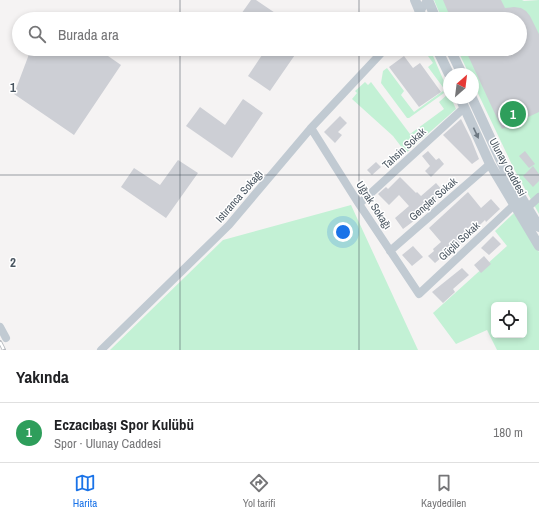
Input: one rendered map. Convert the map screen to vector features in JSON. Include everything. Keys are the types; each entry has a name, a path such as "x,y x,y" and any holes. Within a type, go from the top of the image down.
{"street":[{"path":"415,0 418,12"},
{"path":"422,12 428,0"},
{"path":"428,0 433,12"},
{"name":"Istıranca Sokağı","path":"101,350 229,225 311,128 378,56"},
{"path":"440,56 446,68"},
{"path":"453,56 459,68"},
{"name":"Tahsin Sokak","path":"359,204 461,104"},
{"name":"Ulunay Caddesi","path":"462,104 490,164 539,246"},
{"name":"Ulunay Caddesi","path":"475,104 500,162 539,227"},
{"name":"Uğrak Sokağı","path":"311,128 359,204 419,294"},
{"name":"Gençler Sokak","path":"390,251 490,164"},
{"path":"527,208 539,197"},
{"name":"Güçlü Sokak","path":"419,294 514,204"},
{"path":"0,327 6,338"}],"green space":[{"path":"434,0 539,0 539,214 514,169 479,96 479,68 466,68 460,56 527,56 527,12 439,12"},
{"path":"428,56 433,56 443,79 443,87 428,67 433,63"},
{"path":"387,68 404,91 401,95 414,112 443,91 443,94 407,118 381,83 383,71"},
{"path":"365,82 368,85 371,82 410,134 444,109 439,102 443,98 443,104 454,104 456,109 406,153 393,136 352,99 357,93 355,91"},
{"path":"351,205 418,350 110,350 223,240"},
{"path":"514,213 539,252 539,350 497,350 491,338 487,330 456,344 433,313 507,246 495,231"}],"building":[{"path":"251,0 256,0 274,12 243,12"},
{"path":"443,0 501,0 505,8 521,8 527,12 448,12"},
{"path":"527,12 539,34 539,112 502,129 479,79 479,68 474,68 468,56 527,56"},
{"path":"28,56 108,56 121,65 74,135 14,94"},
{"path":"261,56 294,56 270,91 248,76"},
{"path":"404,56 413,68 420,63 441,92 419,107 389,67"},
{"path":"243,99 263,113 232,158 186,126 200,107 225,125"},
{"path":"340,116 347,123 338,132 342,135 335,143 324,132"},
{"path":"461,119 479,159 472,164 443,135"},
{"path":"428,151 436,160 439,158 444,164 431,177 425,171 430,166 422,156"},
{"path":"525,151 535,164 529,168 519,156"},
{"path":"178,160 198,173 166,218 121,187 134,168 160,185"},
{"path":"376,162 381,167 372,175 367,170"},
{"path":"533,166 539,174 539,181 533,187 523,176"},
{"path":"400,177 421,196 436,183 444,192 415,220 403,229 395,218 409,206 399,195 389,205 378,194 386,187 388,189"},
{"path":"468,192 481,208 491,199 500,209 486,222 485,220 451,253 449,251 435,263 428,256 441,242 429,228"},
{"path":"493,236 501,244 489,255 481,248"},
{"path":"413,246 423,257 412,266 402,255"},
{"path":"484,256 491,264 481,273 474,265"},
{"path":"462,268 469,275 453,289 455,292 443,303 432,292"}],"railway":[{"path":"0,342 4,350"}],"place":[{"name":"Eczacıbaşı Spor Kulübü","path":"513,114"}]}
